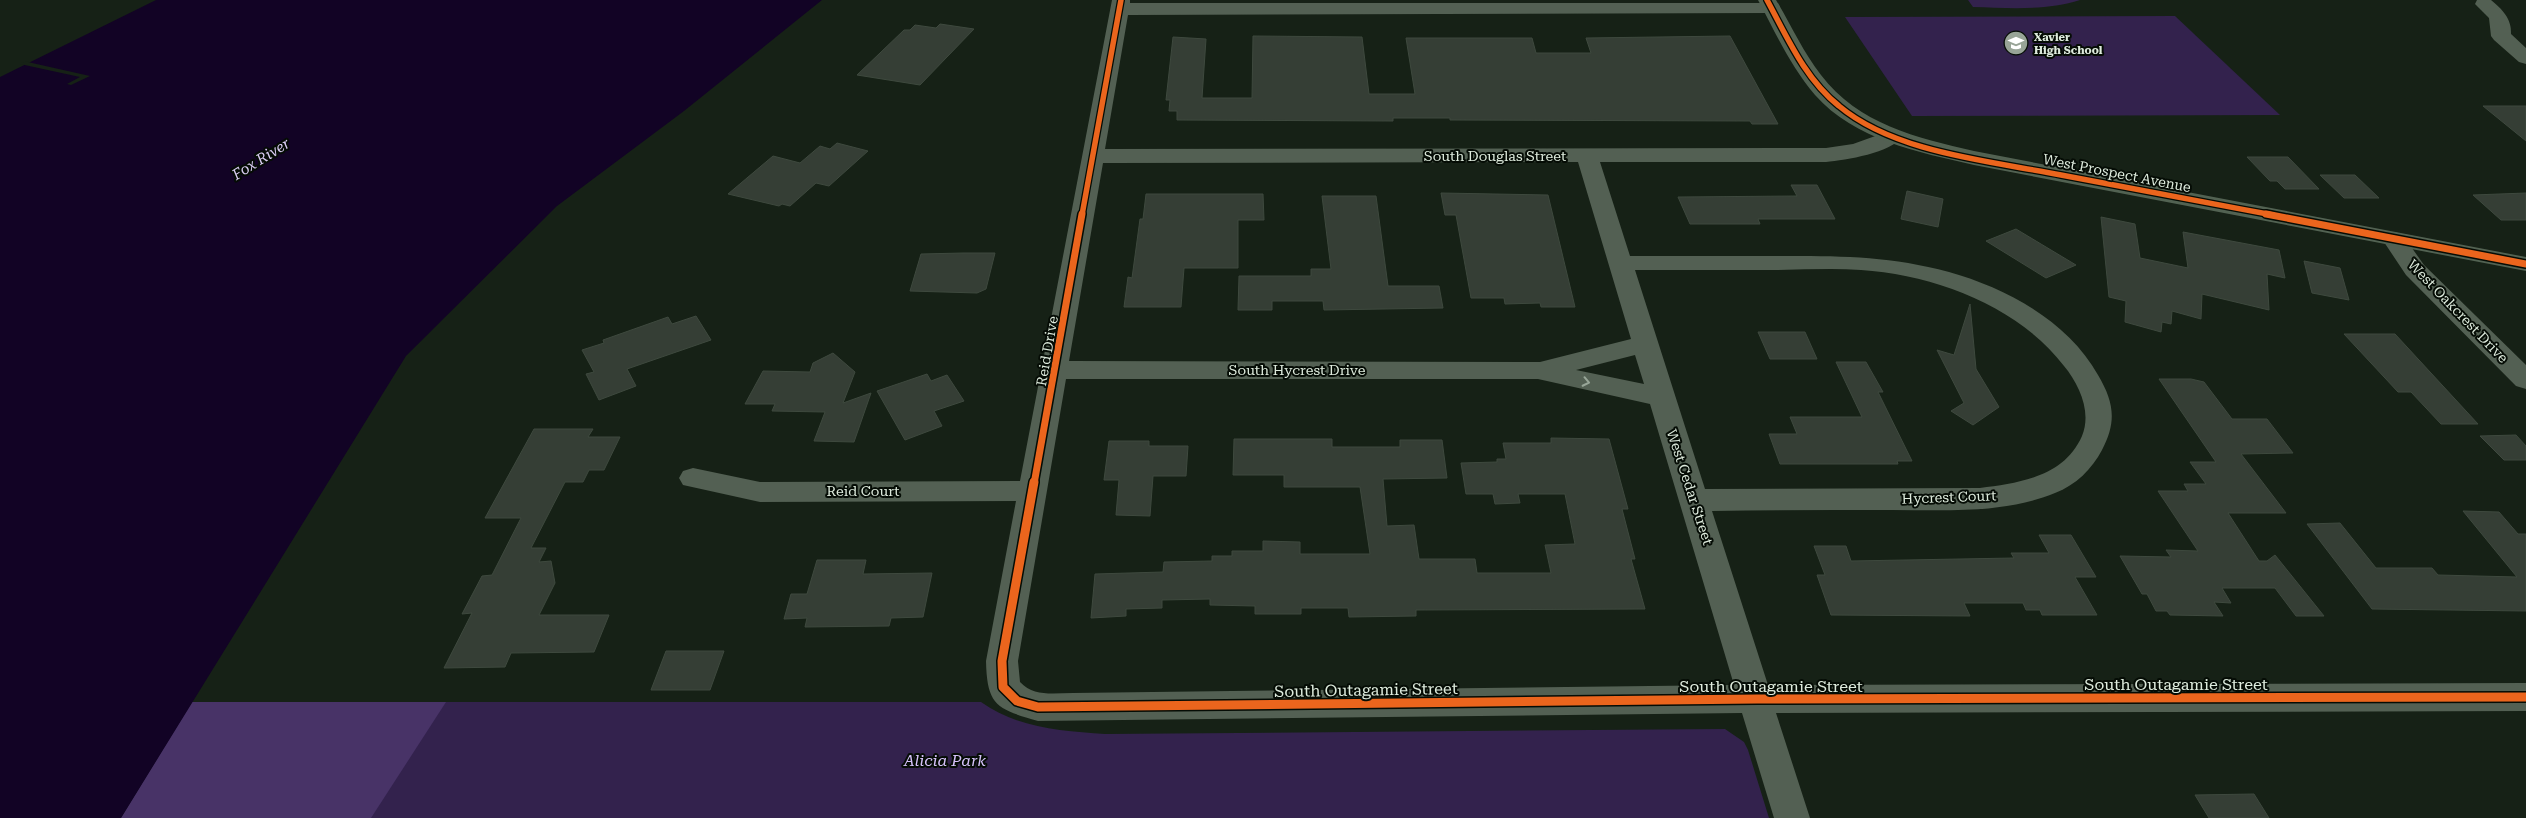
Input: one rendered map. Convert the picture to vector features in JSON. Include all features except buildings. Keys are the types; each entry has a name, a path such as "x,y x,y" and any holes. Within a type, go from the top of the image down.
{"main road":[{"name":"West Prospect Avenue","path":"1769,4 1811,75 1827,96 1861,120 1892,136 1918,145 1974,158 2526,264"}],"street":[{"path":"1120,5 1769,4"},
{"path":"2484,4 2497,15 2502,26 2501,36"},
{"name":"Reid Drive","path":"1017,701 1003,686 1002,661 1056,370 1120,5"},
{"path":"2501,36 2526,42"},
{"path":"2501,36 2526,58"},
{"name":"South Douglas Street","path":"1093,156 1826,155 1859,150 1878,144 1892,136"},
{"name":"West Cedar Street","path":"1587,156 1644,344 1757,699 1792,818"},
{"name":"West Oakcrest Drive","path":"2394,239 2415,270 2526,380"},
{"name":"Hycrest Court","path":"1620,263 1861,263 1887,265 1939,278 1990,297 2016,310 2038,325 2077,362 2090,382 2097,402 2100,420 2097,434 2090,449 2079,462 2044,486 2016,494 1980,499 1694,500"},
{"name":"South Hycrest Drive","path":"1538,370 1644,344"},
{"name":"South Hycrest Drive","path":"1056,370 1538,370 1661,397"},
{"name":"Reid Court","path":"693,478 760,492 1034,491"},
{"name":"South Outagamie Street","path":"1017,701 1038,707 1073,707 1757,699 2526,697"}],"green space":[{"path":"1968,0 2080,0 2054,6 2013,8 1973,7"},
{"name":"Xavier High School","path":"2175,16 2280,115 1912,116 1845,17"},
{"name":"Alicia Park","path":"192,702 981,702 1010,718 1040,727 1105,734 1725,729 1744,742 1748,750 1769,818 121,818"}],"shaded area":[{"path":"192,702 446,702 371,818 121,818"}],"water":[{"name":"Fox River","path":"156,0 822,0 684,111 557,206 406,356 121,818 0,818 0,77"}],"pier":[{"path":"25,61 90,76 71,85 67,84 80,77 20,64"}],"cycle path":[{"path":"1121,0 1002,661 1003,687 1017,701 1038,707 1073,707 1757,699 2526,697"},
{"path":"1767,0 1800,59 1823,91 1838,106 1874,128 1913,143 1974,158 2526,264"}],"place":[{"name":"Xavier High School","path":"2016,43"}]}
